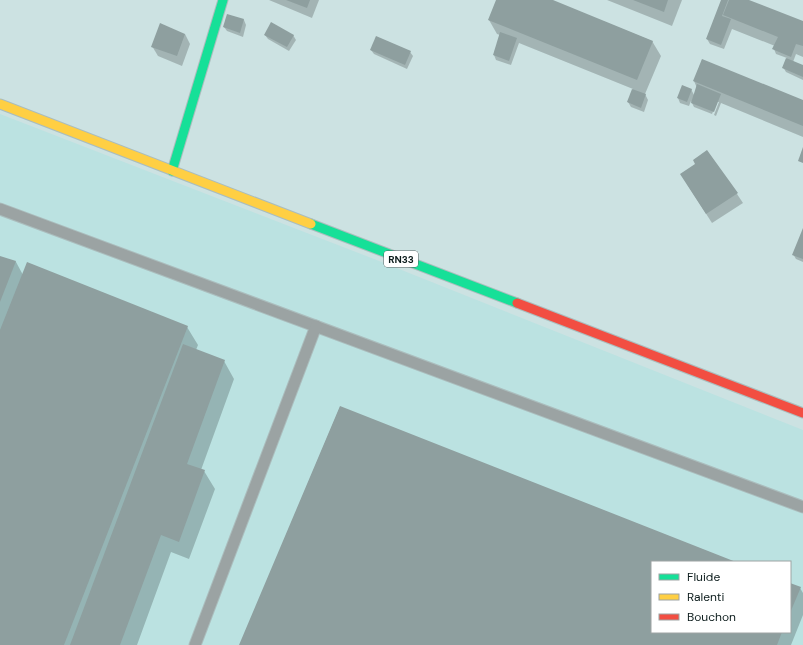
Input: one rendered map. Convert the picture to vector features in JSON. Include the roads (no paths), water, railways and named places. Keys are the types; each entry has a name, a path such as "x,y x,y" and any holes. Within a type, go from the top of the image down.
{"main road":[{"path":"172,171 223,0"},
{"name":"RN33","path":"0,104 803,413"}],"lane":[{"path":"0,209 803,507"},
{"path":"195,645 316,326"}]}
